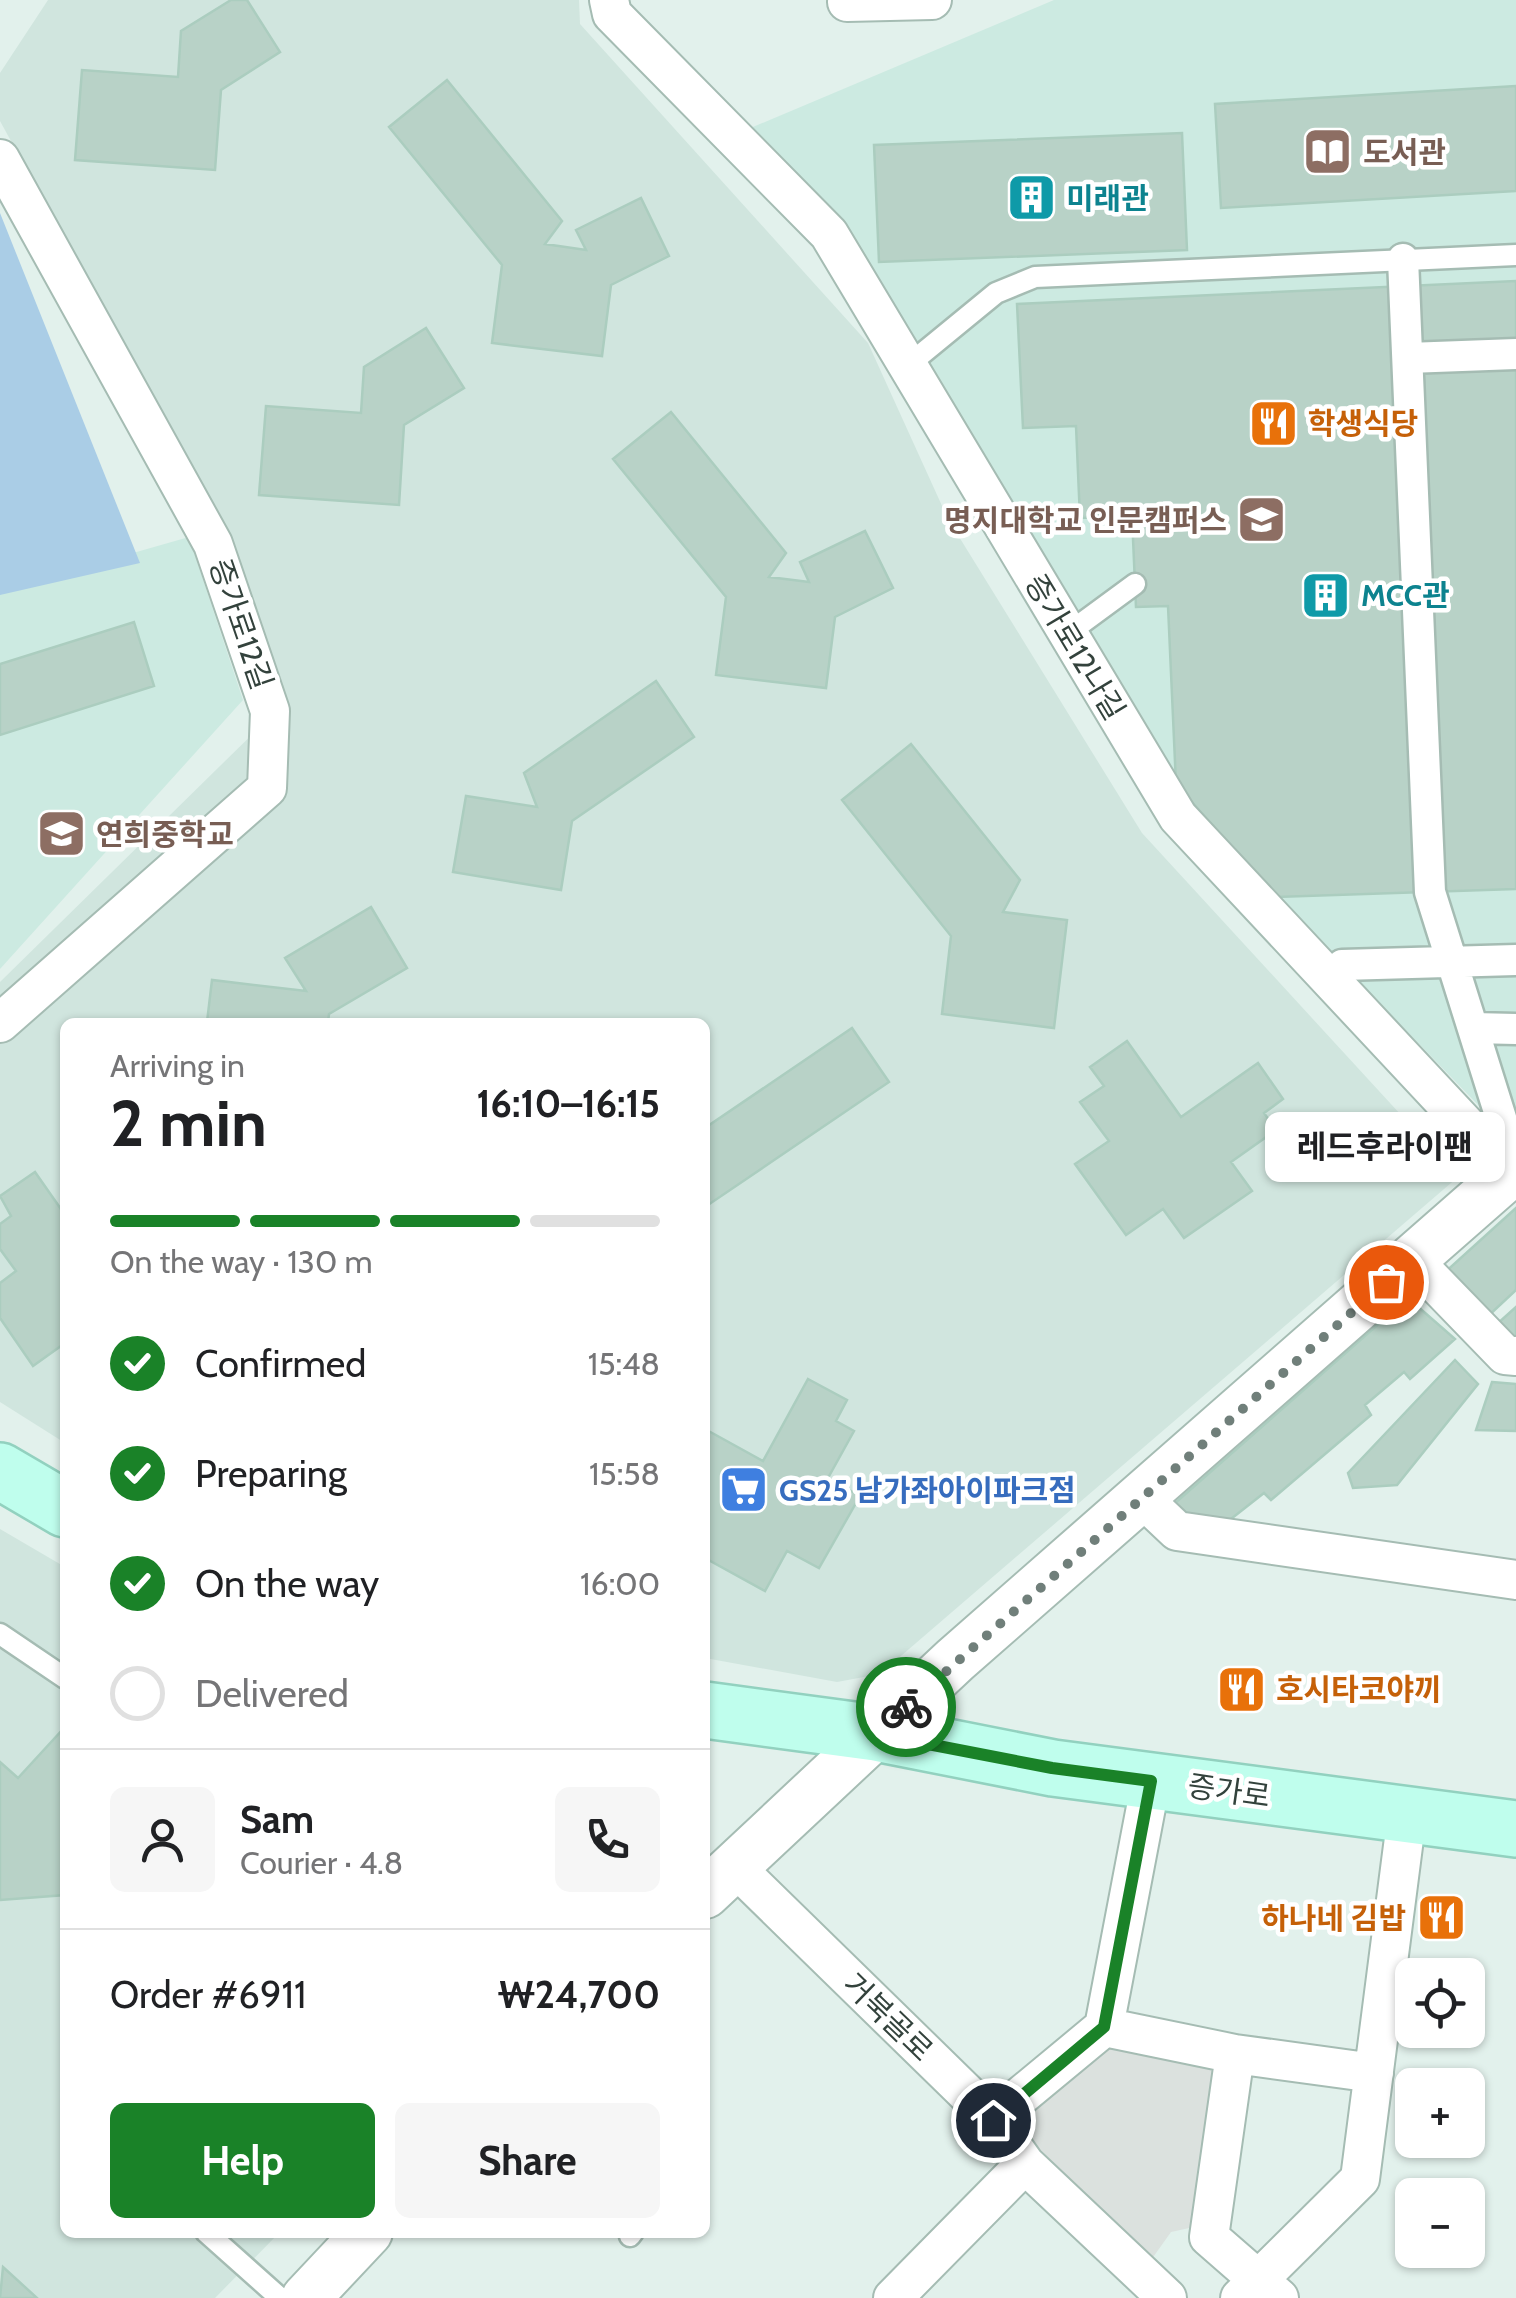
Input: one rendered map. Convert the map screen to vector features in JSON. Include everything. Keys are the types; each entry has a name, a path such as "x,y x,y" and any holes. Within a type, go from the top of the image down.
{"main road":[{"path":"0,1471 60,1507"},
{"name":"증가로","path":"710,1711 876,1734 1052,1768 1516,1830"}],"street":[{"name":"증가로12나길","path":"609,0 612,14 829,234 1178,817 1513,1170"},
{"path":"847,2 932,0"},
{"name":"증가로12길","path":"0,158 214,544 270,712 267,788 0,1024"},
{"path":"1404,259 1430,892 1506,1134 1513,1170"},
{"path":"1408,358 1516,354"},
{"path":"1342,965 1516,960"},
{"path":"1474,1028 1516,1029"},
{"name":"거북골로","path":"1167,2298 1025,2164 993,2120 719,1880 876,1734 1513,1170"},
{"path":"1412,1259 1505,1355 1516,1356"},
{"path":"1142,1497 1177,1531 1516,1580"},
{"path":"993,2120 1104,2027 1151,1781"},
{"path":"1235,2054 1210,2237 1258,2292 1360,2179 1407,1815"},
{"path":"1104,2027 1235,2054 1374,2073"},
{"path":"892,2298 1025,2164"},
{"path":"306,2298 362,2238"}],"lane":[{"path":"907,366 996,293 1035,278 1516,255"},
{"path":"1067,634 1135,584"},
{"path":"0,1634 60,1675"},
{"path":"213,2238 280,2298"}],"shaded area":[{"path":"48,0 579,0 580,24 868,343 948,519 1142,833 1458,1177 880,1674 837,1682 710,1659 710,1018 60,1018 60,1440 0,1402 0,982 276,711 233,546 0,121 0,73"},
{"name":"명지대학교 인문캠퍼스","path":"1054,0 1516,0 1516,1135 1511,1139 1189,806 829,234 734,135"},
{"path":"0,213 140,563 0,595"},
{"name":"연희중학교","path":"189,537 243,700 0,969 0,591"},
{"path":"0,1529 60,1564 60,2238 274,2238 215,2298 0,2298"},
{"path":"1108,2043 1222,2063 1203,2225 1171,2232 1151,2260 1026,2135 1026,2111"}],"building":[{"path":"231,0 247,0 280,52 221,90 215,170 75,160 82,70 178,77 181,31"},
{"path":"447,80 562,221 545,244 586,250 576,230 641,198 669,256 611,285 602,356 492,343 502,265 389,127"},
{"path":"1516,86 1516,191 1221,208 1215,104"},
{"name":"미래관","path":"1182,133 1187,250 879,262 874,145"},
{"name":"MCC관","path":"1516,281 1516,889 1276,897 1176,784 1168,606 1136,607 1132,516 1080,518 1076,426 1023,428 1017,304"},
{"path":"426,328 464,388 404,425 399,505 259,495 266,406 361,413 364,367"},
{"path":"671,412 786,553 769,577 809,582 800,562 865,531 893,588 835,617 826,688 716,675 726,597 613,459"},
{"path":"134,622 154,686 0,735 0,664"},
{"path":"656,681 694,737 572,821 561,890 453,872 466,796 537,807 524,773"},
{"path":"911,744 1020,880 1003,912 1067,920 1054,1028 942,1014 951,936 842,800"},
{"path":"371,907 407,968 329,1014 328,1018 207,1018 212,980 306,991 285,958"},
{"path":"852,1028 889,1082 710,1204 710,1125"},
{"path":"1127,1041 1181,1117 1258,1063 1283,1099 1264,1113 1276,1130 1231,1162 1252,1191 1184,1238 1163,1209 1126,1235 1075,1164 1109,1141 1080,1102 1104,1086 1090,1067"},
{"path":"35,1172 60,1208 60,1347 33,1366 0,1318 0,1283 16,1271 0,1249 0,1224 11,1216 0,1196"},
{"path":"1516,1208 1516,1290 1485,1319 1442,1275"},
{"path":"1408,1298 1455,1339 1410,1379 1404,1372 1365,1405 1371,1415 1271,1500 1264,1493 1222,1526 1191,1525 1174,1504"},
{"path":"1516,1307 1516,1342 1497,1324"},
{"path":"1455,1360 1478,1384 1397,1485 1353,1488 1348,1473"},
{"path":"808,1379 847,1400 836,1421 854,1431 828,1478 860,1496 819,1568 787,1551 765,1591 710,1561 710,1432 763,1461"},
{"path":"1492,1382 1516,1384 1516,1431 1476,1430"},
{"path":"60,1732 60,1895 0,1900 0,1762 18,1778"},
{"path":"3,2267 37,2298 0,2298"}],"way so far":[{"path":"906,1707 1386,1282"}],"place":[{"name":"도서관","path":"1328,152"},
{"name":"미래관","path":"1031,198"},
{"name":"학생식당","path":"1273,423"},
{"name":"명지대학교 인문캠퍼스","path":"1262,520"},
{"name":"MCC관","path":"1326,595"},
{"name":"연희중학교","path":"61,834"},
{"name":"레드후라이팬","path":"1386,1282"},
{"name":"GS25 남가좌아이파크점","path":"744,1490"},
{"name":"호시타코야끼","path":"1241,1689"},
{"name":"하나네 김밥","path":"1441,1918"}],"route":[{"path":"906,1707 876,1734 1052,1768 1151,1781 1104,2027 993,2120"}]}
